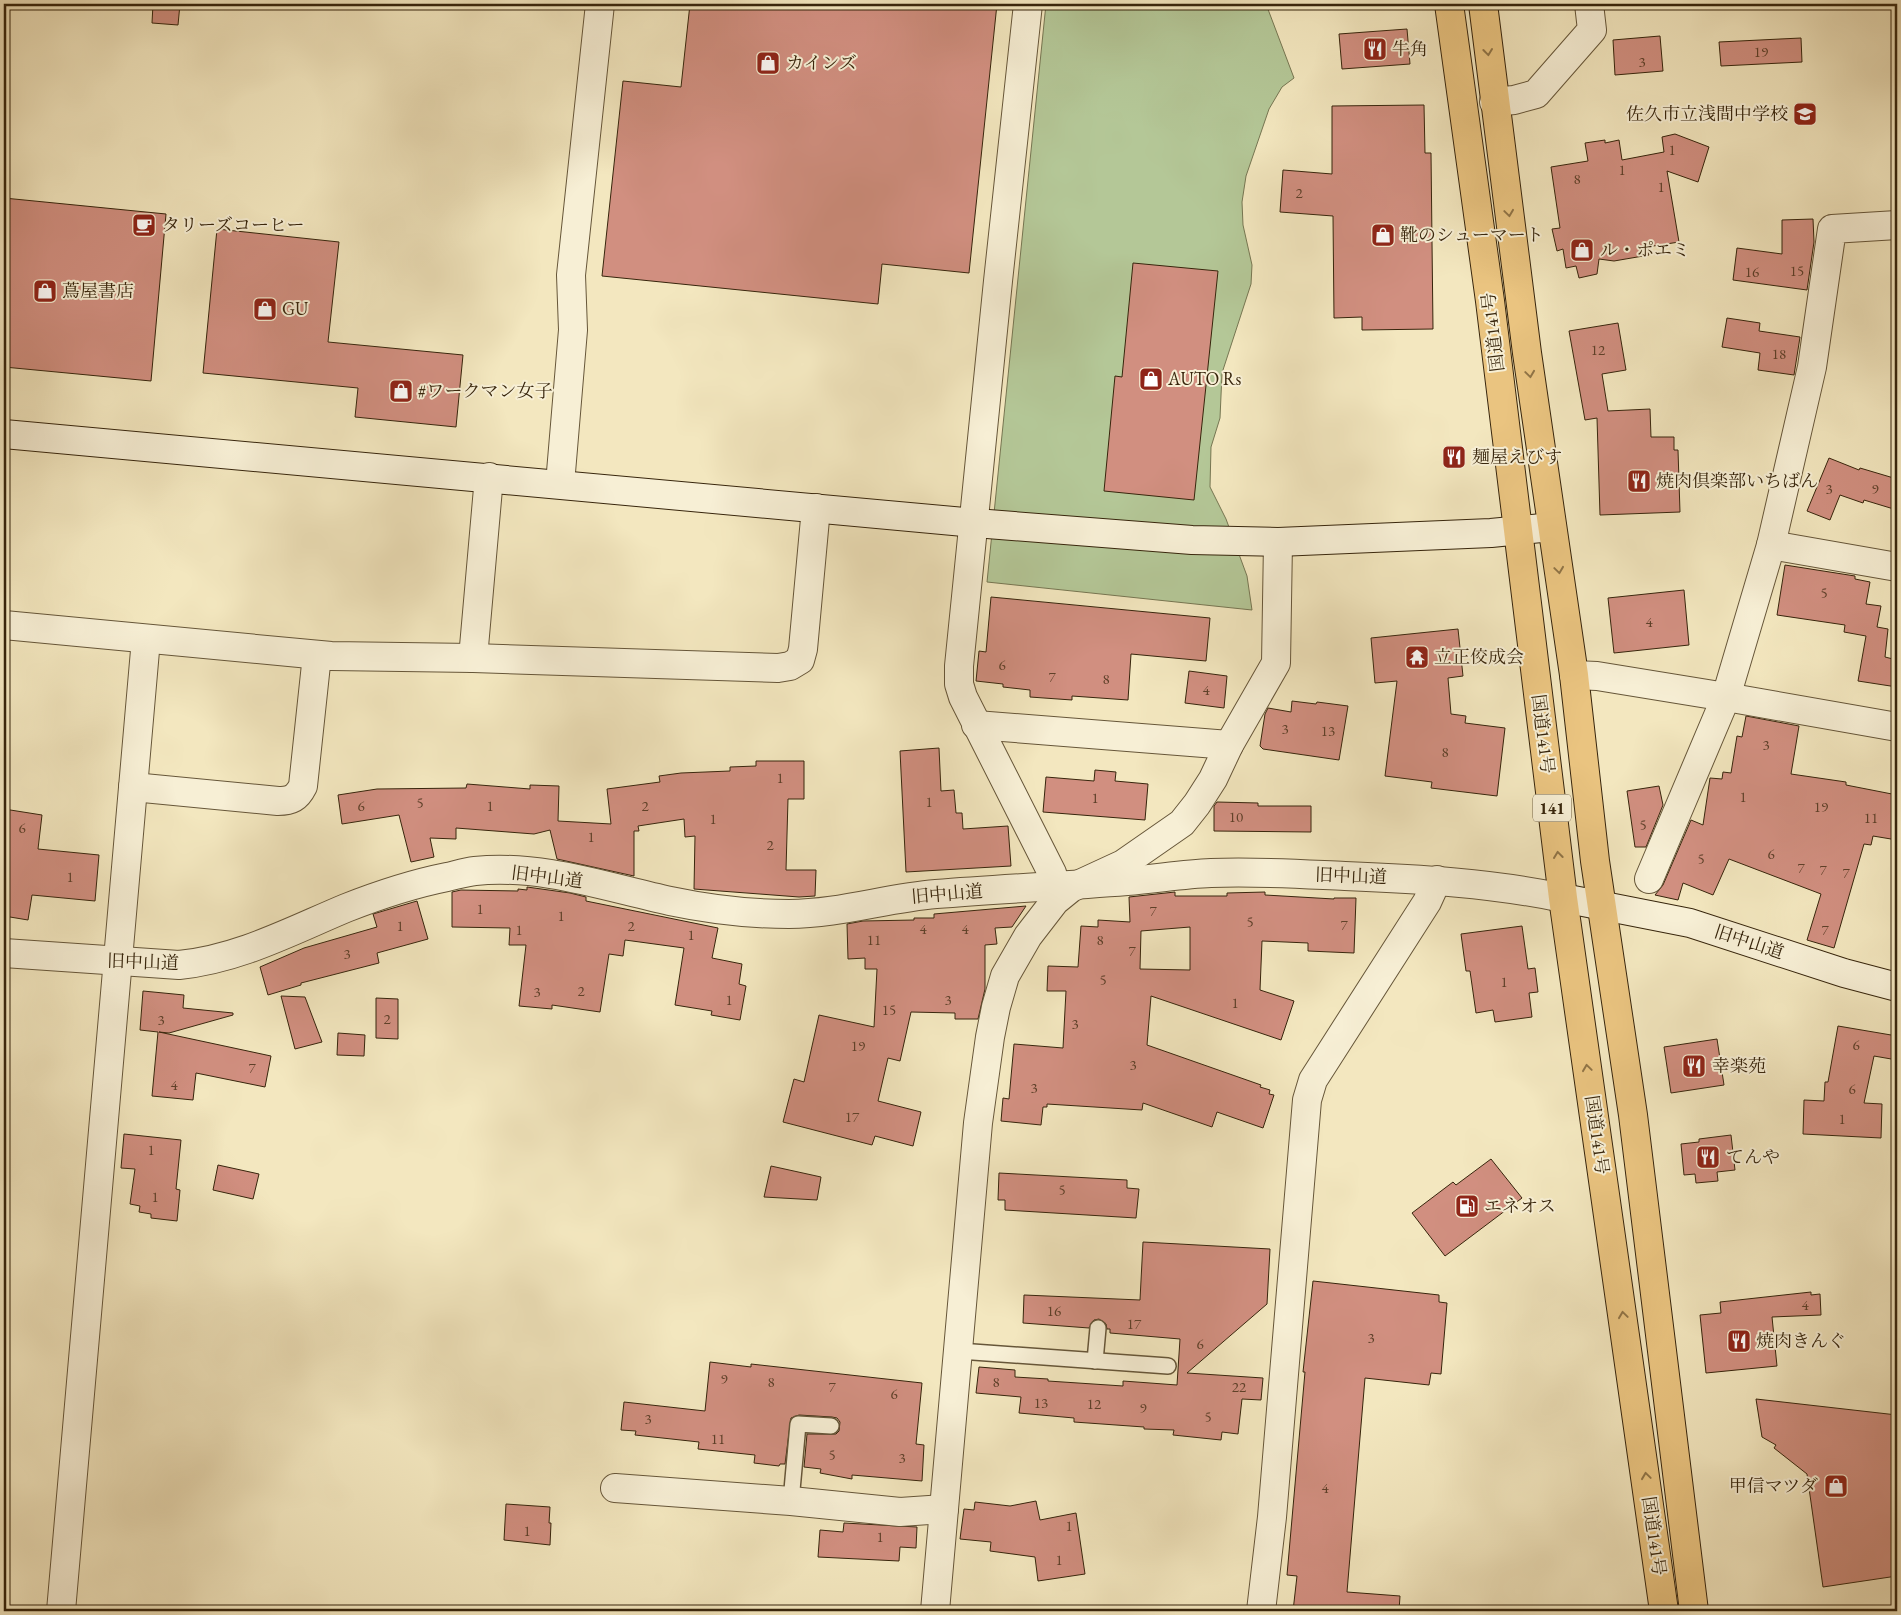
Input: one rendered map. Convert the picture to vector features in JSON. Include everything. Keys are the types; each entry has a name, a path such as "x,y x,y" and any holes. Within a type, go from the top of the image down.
{"highway":[{"name":"国道141号","path":"1449,4 1490,301 1563,898 1664,1611"},
{"name":"国道141号","path":"1482,4 1552,527 1574,675 1595,861 1633,1115 1694,1611"}],"street":[{"path":"560,484 573,330 571,275 600,4"},
{"path":"1028,4 998,281 975,523 959,666 959,684 976,725 1049,867 1067,885"},
{"path":"1494,102 1514,100 1536,94 1592,30 1589,4"},
{"path":"1649,878 1726,697 1771,545 1812,367 1832,229 1897,226"},
{"path":"4,434 975,523 1192,540 1278,542 1552,527"},
{"path":"473,658 489,477"},
{"path":"4,626 317,655 778,668 790,666 800,660 803,649 816,508"},
{"path":"934,1611 959,1351 978,1123 996,1007 1005,976 1028,936 1067,885 1123,864 1182,823 1213,779 1229,746 1276,663 1278,542"},
{"path":"1771,545 1897,567"},
{"path":"61,1611 146,639"},
{"path":"133,787 278,801 288,801 298,796 303,786 317,655"},
{"path":"1574,675 1597,676 1897,727"},
{"path":"976,725 1229,746"},
{"name":"旧中山道","path":"4,953 117,962 179,964 202,962 228,956 267,942 348,907 392,891 475,871 539,872 674,901 749,912 792,914 845,909 916,896 1208,873 1264,873 1437,880 1534,892 1690,923 1844,973 1897,987"},
{"path":"1261,1611 1272,1518 1307,1100 1313,1080 1427,902 1437,880"},
{"path":"615,1488 791,1500 900,1512 944,1509"}],"lane":[{"path":"1095,1361 1098,1328"},
{"path":"959,1351 1168,1366"},
{"path":"791,1500 798,1424 831,1426"}],"green space":[{"path":"1046,4 1266,4 1294,78 1282,87 1269,109 1246,176 1242,202 1243,225 1252,265 1251,284 1222,373 1220,418 1211,447 1210,487 1226,519 1247,576 1252,610 987,582"}],"building":[{"path":"153,4 180,4 178,25 152,23"},
{"path":"690,4 997,4 969,273 882,264 878,304 602,276 623,81 681,87"},
{"name":"牛角","path":"1407,29 1410,64 1342,69 1339,34"},
{"path":"1660,36 1663,71 1615,75 1613,40"},
{"path":"1801,38 1802,62 1721,66 1719,42"},
{"name":"靴のシューマート","path":"1424,105 1425,153 1431,153 1433,329 1362,330 1362,317 1334,318 1333,216 1280,212 1283,170 1332,174 1332,106"},
{"path":"1675,134 1709,147 1698,182 1667,171 1679,242 1647,247 1649,255 1614,261 1599,259 1597,274 1579,278 1576,266 1566,268 1563,249 1557,251 1552,229 1560,228 1551,167 1588,161 1585,143 1605,140 1605,143 1619,140 1622,160 1664,152 1662,137"},
{"path":"4,198 166,214 151,381 4,367"},
{"path":"1813,219 1814,242 1807,290 1733,280 1737,248 1782,254 1782,220"},
{"path":"217,229 339,242 328,342 463,355 456,427 355,417 358,388 203,373"},
{"path":"1133,263 1218,271 1194,500 1104,491 1115,376 1122,377"},
{"path":"1727,318 1760,323 1759,331 1800,337 1794,375 1758,370 1760,353 1722,347"},
{"name":"焼肉倶楽部いちばん","path":"1618,323 1626,370 1602,374 1608,411 1650,409 1651,437 1674,437 1674,450 1678,450 1680,512 1600,515 1597,418 1585,420 1569,331"},
{"path":"1829,458 1859,470 1860,468 1897,479 1897,510 1864,500 1863,503 1840,495 1830,520 1807,511"},
{"path":"1785,565 1855,576 1855,579 1870,582 1866,604 1881,606 1877,627 1888,629 1885,657 1897,660 1897,687 1858,681 1866,636 1844,632 1845,625 1777,615"},
{"path":"1684,590 1689,645 1614,653 1608,598"},
{"path":"991,597 1210,618 1206,661 1131,654 1128,700 1072,696 1072,700 1030,697 1030,690 976,681 979,651 986,652"},
{"path":"1458,629 1463,676 1448,678 1451,714 1466,716 1465,723 1505,728 1497,796 1431,788 1432,782 1385,776 1397,681 1375,683 1371,638"},
{"path":"1189,671 1227,676 1224,708 1185,703"},
{"path":"1292,701 1348,706 1339,760 1263,749 1260,746 1265,714 1268,708 1291,712"},
{"path":"1746,716 1799,726 1791,774 1846,782 1846,785 1897,795 1897,840 1873,836 1871,845 1864,844 1834,948 1807,940 1821,894 1729,859 1713,895 1683,883 1678,900 1655,895 1663,885 1691,820 1703,825 1710,778 1722,779 1723,772 1731,773 1737,736 1742,737"},
{"path":"939,748 941,791 954,790 956,813 962,813 963,829 1008,826 1011,866 906,872 900,751"},
{"path":"756,761 804,761 804,799 788,799 786,870 816,870 815,896 799,897 694,889 695,836 685,837 684,819 638,826 639,831 634,831 634,876 557,859 550,830 534,834 456,828 456,839 430,838 434,857 411,862 399,815 342,824 338,795 377,789 466,788 467,784 530,789 530,785 559,786 558,821 611,824 607,789 660,782 659,776 730,771 730,767 756,766"},
{"path":"1095,770 1116,772 1115,781 1148,784 1145,820 1043,812 1046,777 1094,781"},
{"path":"1659,786 1663,805 1646,847 1635,847 1627,791"},
{"path":"1217,802 1258,803 1258,806 1311,806 1311,832 1214,831 1214,806"},
{"path":"4,809 42,815 38,849 99,855 95,901 32,895 28,920 4,916"},
{"path":"527,887 570,893 586,897 586,901 718,928 712,958 742,964 739,984 746,986 740,1020 711,1015 712,1011 675,1005 684,948 625,940 623,956 609,954 600,1012 552,1005 552,1009 519,1006 526,945 509,945 510,928 452,927 452,892 461,890 518,891 518,889 527,890"},
{"path":"1175,892 1175,896 1227,896 1227,893 1265,892 1265,895 1334,899 1356,898 1354,953 1308,951 1308,943 1262,941 1260,990 1294,1001 1281,1040 1151,996 1147,1045 1261,1085 1260,1087 1270,1090 1269,1094 1274,1095 1263,1128 1217,1112 1212,1127 1143,1103 1142,1110 1047,1104 1047,1107 1043,1107 1041,1125 1001,1121 1003,1098 1009,1099 1014,1044 1063,1048 1066,991 1047,991 1048,966 1078,967 1081,926 1098,927 1098,920 1130,922 1129,897","holes":["1190,927 1190,970 1140,969 1141,931"]},
{"path":"417,901 428,939 377,953 379,963 301,983 301,985 268,995 260,967 304,948 377,927 373,914"},
{"path":"1026,906 1012,927 995,928 997,944 985,945 985,989 978,1019 955,1019 955,1013 911,1012 900,1061 888,1058 878,1101 921,1112 913,1146 875,1136 872,1145 783,1122 794,1079 804,1082 819,1015 874,1027 877,969 865,969 865,958 848,959 847,924 863,921 934,918 934,914"},
{"path":"1522,926 1528,969 1535,968 1538,992 1529,993 1532,1017 1495,1022 1493,1010 1476,1013 1470,971 1466,971 1461,934"},
{"path":"143,991 184,995 183,1008 233,1013 233,1015 169,1033 159,1032 271,1056 265,1087 196,1073 193,1100 152,1096 158,1032 140,1030"},
{"path":"281,996 305,997 322,1042 295,1049"},
{"path":"376,998 398,999 398,1039 376,1038"},
{"path":"1838,1026 1897,1036 1897,1060 1874,1056 1864,1103 1882,1104 1881,1138 1803,1134 1804,1100 1824,1101 1825,1082 1828,1082"},
{"path":"338,1033 365,1035 364,1056 337,1055"},
{"name":"幸楽苑","path":"1717,1039 1724,1085 1671,1093 1664,1047"},
{"path":"124,1134 181,1140 176,1189 180,1190 177,1221 151,1218 151,1214 139,1212 140,1206 130,1204 135,1169 121,1168"},
{"name":"てんや","path":"1731,1135 1735,1170 1717,1172 1718,1181 1696,1183 1695,1174 1684,1175 1681,1144 1699,1142 1699,1139"},
{"name":"エネオス","path":"1491,1159 1522,1198 1445,1256 1412,1213 1453,1182 1456,1185"},
{"path":"218,1165 259,1174 253,1199 213,1190"},
{"path":"771,1166 821,1177 817,1200 764,1197"},
{"path":"999,1173 1127,1180 1127,1188 1139,1189 1136,1218 1005,1210 1005,1200 998,1200"},
{"path":"1143,1242 1270,1249 1267,1304 1187,1373 1263,1378 1261,1400 1242,1399 1238,1434 1222,1432 1221,1440 1173,1435 1174,1430 1074,1422 1074,1418 1019,1413 1021,1397 976,1393 979,1367 1015,1370 1015,1377 1048,1379 1048,1381 1123,1386 1123,1381 1177,1385 1180,1339 1110,1333 1110,1329 1107,1329 1106,1324 1099,1319 1094,1320 1089,1328 1023,1323 1024,1295 1140,1300"},
{"path":"1313,1281 1439,1295 1439,1302 1447,1303 1441,1374 1431,1373 1429,1385 1365,1378 1347,1592 1400,1596 1399,1611 1293,1611 1297,1576 1287,1575 1305,1372 1303,1372"},
{"name":"焼肉きんぐ","path":"1811,1292 1811,1295 1820,1294 1821,1315 1772,1317 1777,1366 1706,1373 1700,1315 1721,1313 1720,1302"},
{"path":"710,1362 751,1367 751,1364 922,1383 916,1444 924,1445 922,1481 852,1475 852,1479 820,1473 821,1469 804,1467 807,1434 836,1434 839,1431 840,1422 837,1418 832,1417 799,1415 791,1418 785,1464 780,1464 779,1466 754,1463 755,1455 698,1449 699,1442 635,1435 636,1431 621,1430 624,1402 705,1411"},
{"name":"甲信マツダ","path":"1756,1399 1897,1415 1897,1576 1823,1587 1807,1474 1774,1448 1776,1445 1762,1437"},
{"path":"1036,1501 1040,1520 1076,1513 1085,1574 1038,1581 1035,1557 990,1551 991,1542 960,1539 964,1509 974,1510 975,1502 1010,1506"},
{"path":"506,1504 550,1507 550,1545 504,1540"},
{"path":"844,1523 917,1527 916,1548 900,1547 899,1561 818,1557 820,1530 843,1532"}],"place":[{"name":"牛角","path":"1375,49"},
{"name":"カインズ","path":"768,63"},
{"name":"佐久市立浅間中学校","path":"1805,114"},
{"name":"タリーズコーヒー","path":"144,225"},
{"name":"靴のシューマート","path":"1383,235"},
{"name":"ル・ポエミ","path":"1582,250"},
{"name":"蔦屋書店","path":"45,291"},
{"name":"GU","path":"265,309"},
{"name":"AUTO Rs","path":"1151,379"},
{"name":"#ワークマン女子","path":"401,391"},
{"name":"麺屋えびす","path":"1454,457"},
{"name":"焼肉倶楽部いちばん","path":"1639,481"},
{"name":"立正佼成会","path":"1417,657"},
{"name":"幸楽苑","path":"1694,1066"},
{"name":"てんや","path":"1708,1157"},
{"name":"エネオス","path":"1467,1206"},
{"name":"焼肉きんぐ","path":"1739,1341"},
{"name":"甲信マツダ","path":"1836,1486"}]}
